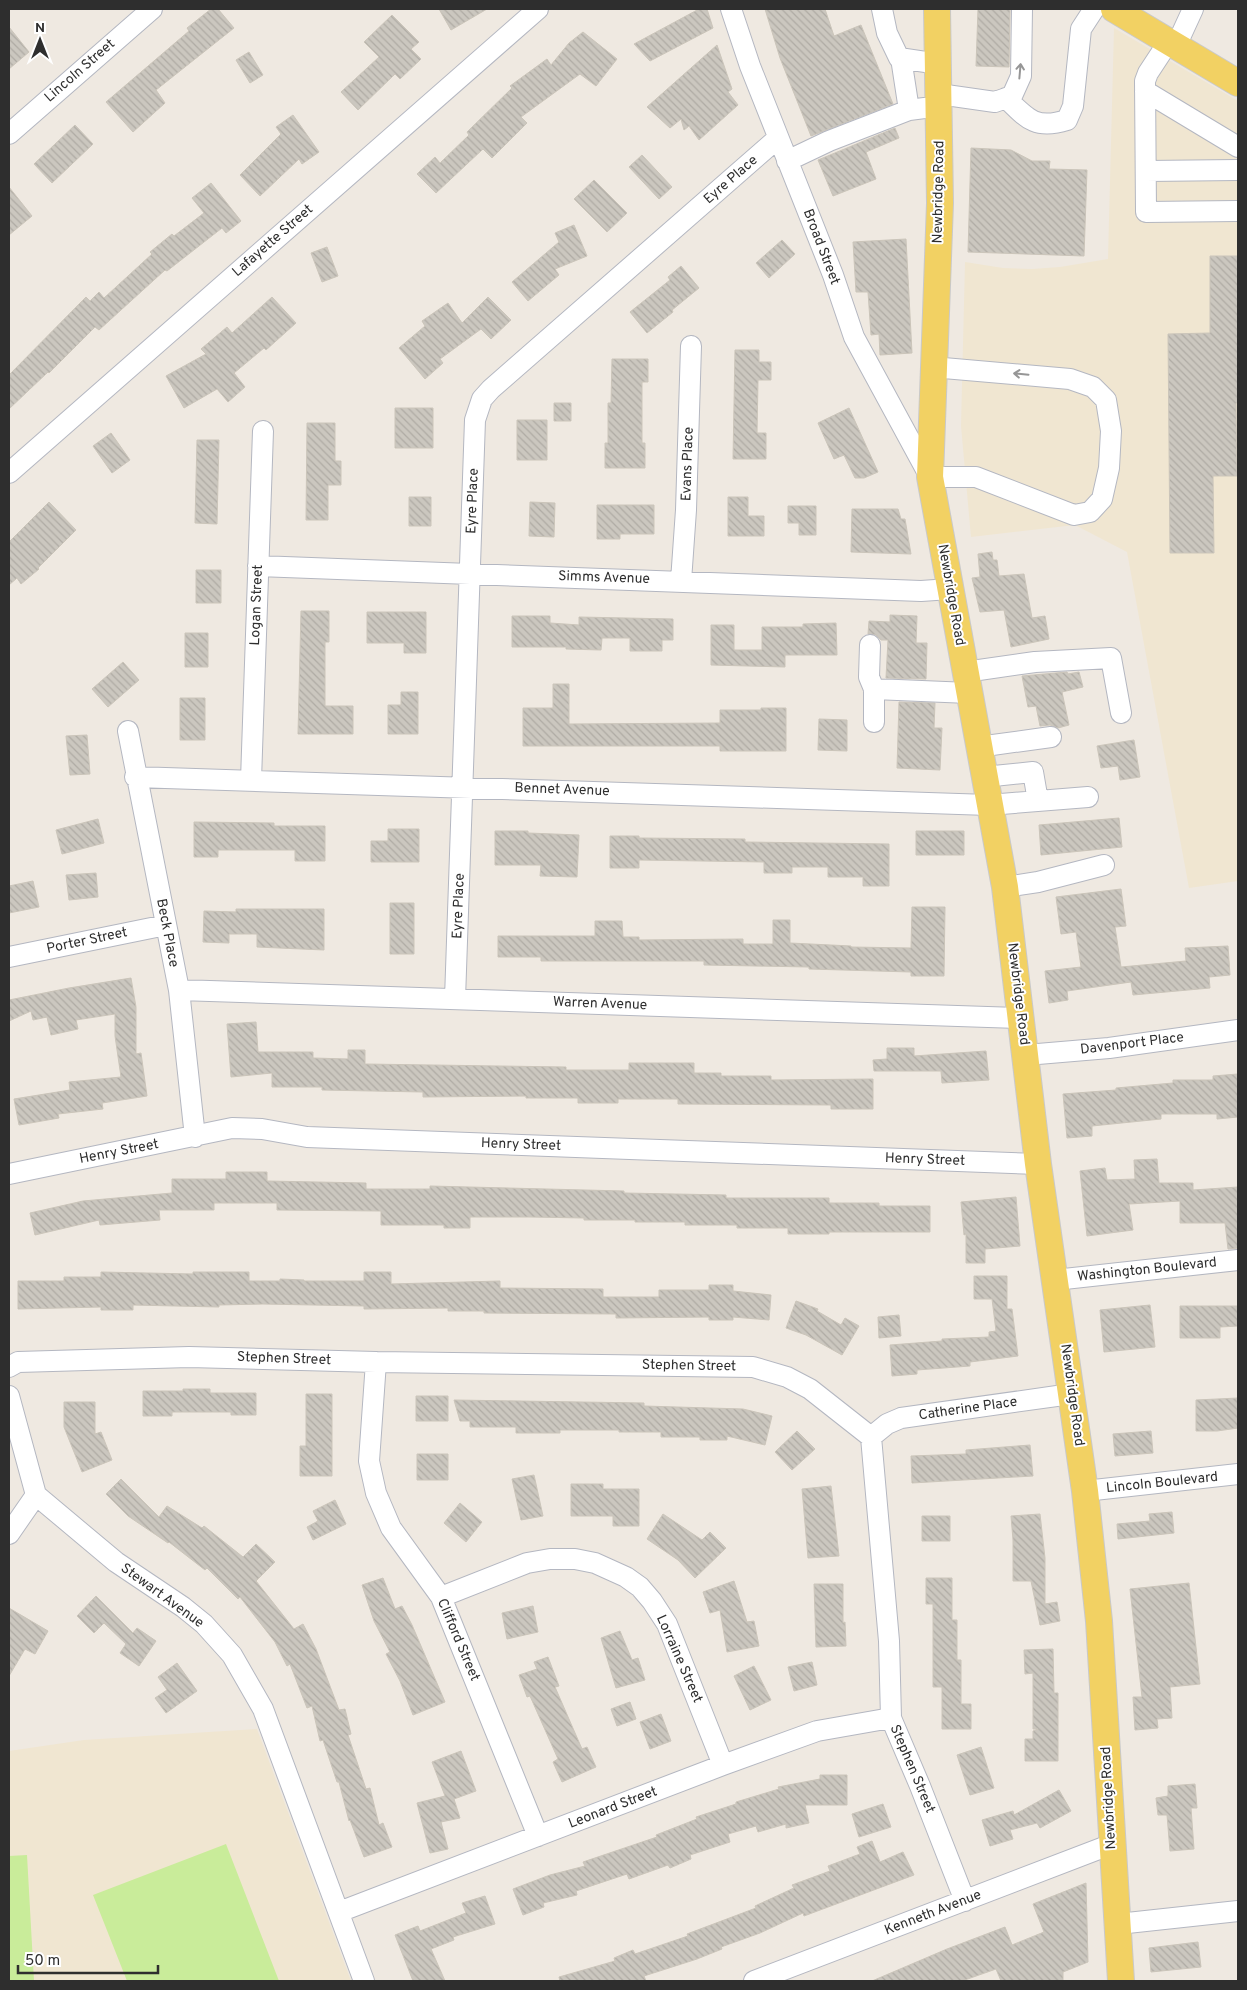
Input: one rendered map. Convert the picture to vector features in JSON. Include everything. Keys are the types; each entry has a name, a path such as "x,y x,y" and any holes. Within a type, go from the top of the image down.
{"main road":[{"name":"Newbridge Road","path":"937,9 940,203 932,366 930,477 1005,887 1038,1164 1085,1491 1099,1621 1121,1981"},
{"path":"1114,9 1238,83"}],"street":[{"name":"Lincoln Street","path":"9,134 152,9"},
{"name":"Lafayette Street","path":"9,473 538,9"},
{"name":"Broad Street","path":"731,9 750,66 833,275 854,337 930,477"},
{"path":"882,9 887,33 901,58 909,110"},
{"path":"787,161 829,141 939,100 996,102 1012,96 1021,76 1022,9"},
{"path":"1006,98 1027,119 1052,125 1067,120 1073,106 1081,29 1094,9"},
{"path":"1193,9 1172,44 1148,73 1145,91 1146,212 1238,211"},
{"path":"901,58 939,64"},
{"path":"1145,91 1238,147"},
{"name":"Eyre Place","path":"455,999 476,420 482,399 491,389 778,138"},
{"path":"1146,171 1238,170"},
{"name":"Evans Place","path":"681,581 686,510 692,346"},
{"path":"930,477 976,477 1074,515 1090,512 1102,499 1109,468 1111,431 1106,400 1093,387 1070,379 932,366"},
{"name":"Logan Street","path":"251,780 263,431"},
{"name":"Simms Avenue","path":"258,566 921,591 950,589"},
{"path":"870,645 869,677 874,689 874,722"},
{"path":"874,689 967,682 1035,662 1111,658 1121,713"},
{"name":"Beck Place","path":"128,732 135,777 179,990 195,1137"},
{"path":"978,747 1051,737"},
{"path":"984,777 1033,772 1038,801"},
{"name":"Bennet Avenue","path":"135,777 989,805 1088,797"},
{"path":"1005,887 1038,882 1104,865"},
{"name":"Porter Street","path":"9,958 166,925"},
{"name":"Warren Avenue","path":"179,990 1021,1018"},
{"name":"Davenport Place","path":"1026,1055 1109,1048 1238,1030"},
{"name":"Henry Street","path":"9,1174 232,1128 262,1129 307,1137 1038,1164"},
{"name":"Washington Boulevard","path":"1055,1280 1238,1260"},
{"name":"Stephen Street","path":"9,1367 18,1362 189,1357 376,1362 753,1367 787,1377 810,1389 871,1437 890,1641 891,1718 965,1900"},
{"name":"Clifford Street","path":"376,1362 369,1461 376,1494 392,1528 442,1597 538,1836"},
{"name":"Catherine Place","path":"871,1437 887,1424 901,1418 1071,1394"},
{"path":"9,1396 36,1495 9,1534"},
{"name":"Lincoln Boulevard","path":"1085,1491 1238,1474"},
{"name":"Stewart Avenue","path":"36,1495 116,1562 183,1607 204,1624 232,1655 263,1709 364,1981"},
{"name":"Lorraine Street","path":"442,1597 527,1563 550,1559 575,1559 595,1563 626,1577 640,1586 667,1624 723,1765"},
{"name":"Leonard Street","path":"339,1912 723,1765 818,1731 891,1718"},
{"name":"Kenneth Avenue","path":"754,1981 1112,1844"},
{"path":"1118,1924 1238,1911"}],"shaded area":[{"path":"1114,28 1238,101 1238,881 1189,888 1127,552 1075,525 971,537 961,426 965,262 1003,268 1032,269 1060,267 1108,259"},
{"path":"257,1729 351,1981 9,1981 9,1751 84,1740"}],"green space":[{"path":"226,1844 279,1981 127,1981 93,1895"},
{"path":"27,1855 34,1981 9,1981 9,1856"}],"building":[{"path":"211,9 218,9 234,28 156,90 165,103 133,132 106,102 189,31 187,28"},
{"path":"439,9 487,9 451,30"},
{"path":"699,9 707,9 713,28 650,61 634,44"},
{"path":"765,9 825,9 834,36 861,25 893,104 811,136 780,58"},
{"path":"978,9 1010,9 1009,67 976,66"},
{"path":"392,15 419,42 411,49 421,59 400,79 395,74 358,110 341,92 379,57 364,42"},
{"path":"9,27 29,52 9,69"},
{"path":"583,32 617,59 596,86 580,74 521,117 527,123 492,158 483,149 436,193 417,174 435,157 440,163 469,135 467,132 512,88 510,86 547,59 551,65 569,43"},
{"path":"717,45 732,89 728,92 738,105 699,140 689,126 684,130 681,119 670,128 647,107"},
{"path":"249,52 263,75 250,83 236,60"},
{"path":"293,115 319,152 302,164 299,159 260,196 240,175 281,134 276,127"},
{"path":"75,125 93,144 52,183 34,164"},
{"path":"895,128 899,138 866,152 876,179 833,196 818,160"},
{"path":"971,148 1011,150 1032,161 1050,161 1049,169 1087,170 1084,256 968,252"},
{"path":"642,155 672,187 659,199 629,167"},
{"path":"594,180 627,213 607,232 574,199"},
{"path":"211,183 241,221 226,233 222,228 167,271 165,270 99,330 95,327 49,373 9,409 9,375 86,297 90,301 99,292 104,298 152,254 150,252 172,234 174,236 204,213 192,198"},
{"path":"9,187 32,216 9,235"},
{"path":"574,225 587,256 555,269 559,275 528,301 512,282 559,242 555,233"},
{"path":"906,239 912,353 880,355 879,334 871,335 868,292 856,292 853,242"},
{"path":"782,240 795,254 769,278 756,263"},
{"path":"327,247 338,276 322,282 311,253"},
{"path":"1210,256 1238,256 1237,476 1213,476 1214,553 1170,553 1168,334 1210,333"},
{"path":"681,266 699,288 647,333 630,312 670,280 668,277"},
{"path":"272,297 296,323 266,350 264,348 234,373 245,387 228,402 217,389 184,408 166,376 206,354 201,349 227,327 232,333"},
{"path":"488,297 511,320 491,339 481,329 440,359 443,363 425,379 399,348 425,326 422,321 448,303 462,323"},
{"path":"735,350 759,350 759,362 771,362 771,380 758,380 757,433 766,433 766,459 733,459"},
{"path":"612,359 648,359 648,382 642,382 642,443 645,443 645,468 605,468 605,443 608,443 608,403 611,403"},
{"path":"554,403 571,403 571,421 554,421"},
{"path":"395,408 433,408 433,448 395,448"},
{"path":"849,408 878,472 864,478 855,478 844,455 834,459 818,423"},
{"path":"517,420 547,420 547,460 517,460"},
{"path":"307,423 335,423 335,461 341,461 341,485 328,485 328,520 306,520"},
{"path":"111,433 130,460 112,473 93,446"},
{"path":"197,440 219,440 217,524 195,523"},
{"path":"409,497 431,497 431,526 409,526"},
{"path":"728,497 748,497 748,516 764,516 764,536 728,536"},
{"path":"49,502 76,530 39,569 21,584 17,578 9,585 9,542"},
{"path":"530,502 555,503 554,537 529,536"},
{"path":"597,505 654,505 654,534 620,534 620,539 597,539"},
{"path":"788,506 816,506 816,535 799,535 799,523 788,523"},
{"path":"852,509 898,509 901,519 905,519 911,554 851,552"},
{"path":"992,552 993,560 997,560 999,576 1024,574 1032,618 1045,616 1049,639 1011,647 1004,610 980,612 972,578 980,577 978,554"},
{"path":"196,570 221,570 221,603 196,603"},
{"path":"301,611 329,611 329,642 325,642 325,706 353,706 353,734 298,734"},
{"path":"367,612 426,612 426,653 404,653 404,643 367,643"},
{"path":"890,615 917,616 916,643 927,643 926,679 886,678 888,640 881,640 876,635 868,634 869,621 890,622"},
{"path":"512,616 550,616 550,623 579,625 579,617 673,619 673,640 662,640 662,651 630,651 630,638 602,638 601,650 566,649 566,647 512,647"},
{"path":"836,623 837,655 785,655 785,667 711,665 711,625 734,625 734,650 762,650 762,627 803,627 803,624"},
{"path":"185,633 208,633 208,667 185,667"},
{"path":"123,662 139,680 108,707 92,689"},
{"path":"1067,672 1068,674 1079,672 1083,687 1062,692 1069,725 1058,728 1050,725 1040,726 1036,706 1028,707 1022,676"},
{"path":"553,684 569,684 569,724 720,723 720,710 786,708 786,751 720,751 720,746 523,746 523,708 553,708"},
{"path":"401,692 418,692 418,734 388,734 388,705 401,705"},
{"path":"180,698 205,698 205,740 180,740"},
{"path":"899,702 935,703 934,728 942,728 940,770 897,768"},
{"path":"819,719 847,720 847,751 818,750"},
{"path":"87,735 90,774 70,775 66,736"},
{"path":"1134,740 1140,777 1120,780 1118,766 1101,768 1097,746"},
{"path":"1119,818 1122,847 1041,855 1039,825"},
{"path":"98,819 104,843 62,854 56,830"},
{"path":"194,822 274,823 274,826 325,826 325,861 295,861 295,850 218,850 218,857 194,857"},
{"path":"388,829 419,829 419,862 371,862 371,841 388,841"},
{"path":"495,831 528,831 528,833 579,835 577,877 540,876 541,865 495,865"},
{"path":"916,831 964,831 964,855 916,855"},
{"path":"610,836 745,839 745,842 889,844 889,886 863,886 863,877 828,877 828,867 792,867 792,873 764,873 764,862 639,860 639,868 610,868"},
{"path":"96,873 98,897 69,900 66,875"},
{"path":"33,881 39,907 9,913 9,886"},
{"path":"1121,889 1126,926 1115,927 1121,967 1186,961 1185,948 1228,946 1230,975 1209,977 1210,988 1133,995 1131,982 1067,991 1068,1000 1049,1003 1045,971 1081,967 1076,932 1061,934 1056,897"},
{"path":"390,903 414,903 414,954 390,954"},
{"path":"912,907 945,907 944,976 911,976 911,972 809,969 809,967 704,965 704,961 541,961 541,957 498,957 498,936 595,936 595,921 622,921 623,937 639,937 639,940 743,939 743,944 773,944 773,920 790,920 790,943 911,948"},
{"path":"236,909 324,909 324,950 257,947 257,934 229,934 229,943 203,942 204,911 236,912"},
{"path":"131,978 136,1007 136,1054 141,1053 147,1096 102,1103 103,1109 58,1114 59,1118 19,1125 14,1099 70,1090 69,1082 121,1077 115,1036 115,1014 76,1020 78,1029 51,1035 47,1017 33,1020 31,1011 9,1021 9,1000"},
{"path":"256,1022 258,1052 313,1052 313,1058 348,1059 348,1050 365,1050 365,1064 566,1067 566,1070 629,1070 629,1063 694,1063 694,1073 721,1073 721,1076 771,1076 771,1080 873,1079 873,1109 831,1109 831,1105 678,1104 678,1099 618,1099 618,1103 578,1103 578,1098 526,1098 526,1096 423,1097 423,1092 322,1090 322,1087 272,1087 272,1073 231,1077 227,1024"},
{"path":"887,1048 914,1048 914,1056 986,1051 989,1080 942,1083 941,1071 874,1071 873,1060 887,1059"},
{"path":"1238,1074 1238,1117 1217,1119 1217,1114 1161,1114 1161,1119 1092,1126 1092,1136 1067,1138 1063,1094 1173,1083 1173,1080 1213,1080 1213,1076"},
{"path":"1157,1159 1159,1183 1193,1183 1193,1190 1238,1187 1238,1248 1228,1249 1225,1223 1180,1223 1180,1201 1129,1204 1133,1230 1087,1236 1080,1171 1105,1168 1107,1180 1135,1179 1134,1160"},
{"path":"226,1172 267,1172 267,1181 366,1183 366,1189 430,1189 430,1186 624,1191 624,1193 726,1195 726,1198 829,1198 829,1203 879,1203 879,1206 930,1206 930,1232 788,1234 788,1228 737,1228 737,1225 685,1225 685,1222 635,1222 635,1220 531,1217 470,1217 470,1228 444,1228 444,1225 381,1225 381,1211 277,1210 277,1203 214,1203 214,1210 159,1210 160,1220 100,1225 99,1220 35,1235 30,1213 83,1201 172,1193 172,1179 226,1179"},
{"path":"1016,1197 1020,1246 985,1249 985,1263 966,1263 966,1234 964,1235 961,1202"},
{"path":"101,1272 193,1274 193,1272 249,1272 249,1281 280,1281 280,1279 364,1281 364,1272 391,1272 391,1284 500,1281 500,1288 603,1289 603,1297 659,1297 659,1290 709,1290 709,1285 733,1285 733,1291 771,1295 769,1320 733,1317 733,1320 709,1320 709,1317 616,1318 616,1314 484,1313 484,1311 448,1311 448,1308 364,1309 364,1306 263,1304 219,1305 219,1307 133,1305 133,1310 101,1310 101,1307 18,1309 18,1281 64,1281 64,1277 101,1277"},
{"path":"974,1276 1007,1276 1007,1309 1012,1309 1018,1356 970,1362 970,1366 917,1370 917,1374 892,1376 890,1345 942,1341 942,1339 989,1337 989,1332 996,1331 992,1299 974,1299"},
{"path":"796,1301 818,1309 817,1311 841,1325 845,1318 859,1326 842,1355 806,1335 786,1328"},
{"path":"1150,1305 1155,1347 1104,1352 1100,1310"},
{"path":"1180,1306 1238,1306 1238,1326 1220,1327 1220,1338 1180,1338"},
{"path":"899,1315 901,1336 879,1338 878,1317"},
{"path":"183,1389 210,1389 210,1393 256,1393 256,1415 231,1415 231,1412 172,1412 172,1416 143,1416 143,1391 183,1391"},
{"path":"306,1394 332,1394 332,1476 300,1476 300,1446 306,1446"},
{"path":"416,1396 448,1396 448,1421 416,1421"},
{"path":"1238,1398 1238,1428 1196,1431 1196,1400"},
{"path":"454,1400 644,1403 644,1406 743,1409 772,1416 765,1445 727,1436 727,1440 700,1440 700,1437 661,1437 661,1432 560,1430 560,1433 516,1433 516,1427 470,1427 470,1421 460,1421"},
{"path":"64,1402 95,1402 95,1434 101,1432 112,1460 82,1472 64,1427"},
{"path":"797,1431 815,1449 792,1470 775,1452"},
{"path":"1151,1431 1153,1453 1115,1456 1113,1434"},
{"path":"1030,1445 1033,1476 912,1483 911,1456 966,1454 966,1450"},
{"path":"417,1454 448,1454 448,1480 417,1480"},
{"path":"534,1475 543,1516 521,1520 512,1479"},
{"path":"121,1479 159,1517 167,1506 202,1528 204,1526 243,1557 256,1544 275,1562 256,1581 294,1629 303,1624 316,1649 339,1710 345,1709 351,1734 348,1735 366,1789 370,1788 379,1825 383,1823 392,1847 364,1857 349,1821 339,1782 337,1782 323,1740 320,1741 312,1706 307,1708 290,1664 287,1666 275,1642 240,1597 238,1599 207,1568 205,1570 169,1542 128,1516 106,1494"},
{"path":"571,1484 603,1484 603,1489 639,1489 639,1526 613,1526 613,1516 571,1516"},
{"path":"831,1486 839,1556 808,1558 802,1489"},
{"path":"335,1500 346,1524 313,1540 307,1527 318,1521 313,1511"},
{"path":"460,1503 482,1522 466,1542 444,1523"},
{"path":"1172,1512 1174,1533 1118,1539 1117,1524 1150,1521 1149,1514"},
{"path":"663,1514 702,1540 710,1532 726,1548 695,1578 678,1560 647,1539"},
{"path":"1040,1514 1045,1558 1045,1604 1057,1602 1060,1621 1040,1625 1031,1581 1013,1581 1011,1516"},
{"path":"922,1516 950,1516 950,1541 922,1541"},
{"path":"383,1578 395,1609 402,1606 412,1625 445,1702 413,1715 400,1681 386,1654 390,1652 374,1621 362,1585"},
{"path":"926,1578 952,1578 952,1620 957,1620 957,1660 961,1660 961,1704 971,1704 971,1729 942,1729 942,1687 933,1687 933,1604 926,1604"},
{"path":"734,1581 747,1622 754,1621 759,1646 727,1652 720,1610 710,1613 703,1592"},
{"path":"1189,1583 1200,1684 1170,1687 1172,1718 1157,1719 1158,1728 1135,1730 1133,1697 1142,1697 1130,1589"},
{"path":"814,1584 843,1584 843,1623 845,1622 846,1646 816,1647"},
{"path":"96,1596 133,1633 137,1628 156,1641 139,1666 120,1653 126,1644 104,1623 94,1633 77,1616"},
{"path":"533,1606 538,1632 507,1639 502,1613"},
{"path":"9,1608 48,1631 35,1654 25,1649 9,1676"},
{"path":"620,1631 632,1660 638,1658 645,1680 616,1688 601,1638"},
{"path":"1053,1649 1054,1693 1058,1693 1058,1761 1025,1761 1025,1739 1033,1739 1033,1731 1038,1729 1033,1729 1033,1673 1025,1674 1024,1650"},
{"path":"548,1657 559,1686 555,1687 582,1749 587,1747 596,1767 562,1782 553,1762 558,1759 530,1696 527,1697 519,1675 537,1669 534,1662"},
{"path":"812,1662 817,1685 794,1691 788,1667"},
{"path":"177,1663 197,1691 166,1713 155,1698 167,1690 158,1677"},
{"path":"754,1666 771,1700 750,1710 734,1676"},
{"path":"630,1702 636,1719 617,1726 611,1709"},
{"path":"661,1714 671,1741 650,1749 640,1722"},
{"path":"981,1747 994,1788 970,1795 957,1755"},
{"path":"461,1751 476,1791 454,1799 460,1818 441,1822 448,1849 430,1853 417,1803 445,1796 432,1762"},
{"path":"820,1775 847,1775 847,1805 805,1805 809,1823 786,1828 786,1824 758,1832 756,1826 728,1834 730,1842 690,1855 691,1859 670,1868 668,1865 629,1879 627,1874 576,1891 577,1895 543,1903 544,1907 523,1915 513,1889 550,1875 585,1866 583,1862 657,1837 656,1835 697,1819 696,1817 736,1804 736,1802 779,1789 778,1787 820,1779"},
{"path":"1195,1784 1197,1808 1191,1808 1194,1849 1170,1851 1167,1815 1158,1815 1156,1798 1168,1796 1168,1786"},
{"path":"1059,1790 1071,1811 1040,1828 1037,1823 1010,1830 1013,1839 990,1846 982,1820 1013,1811 1014,1815"},
{"path":"883,1804 891,1827 859,1837 852,1814"},
{"path":"872,1841 880,1862 903,1852 914,1875 804,1916 803,1913 697,1959 644,1976 646,1981 560,1981 559,1977 615,1961 614,1958 633,1950 635,1954 688,1936 687,1934 756,1908 755,1906 794,1888 792,1885 830,1871 828,1866 860,1854 857,1847"},
{"path":"1086,1883 1088,1962 1063,1972 1063,1981 1001,1981 996,1969 962,1981 872,1981 1005,1927 1012,1945 1044,1932 1033,1904"},
{"path":"485,1896 495,1924 453,1937 454,1940 431,1949 445,1981 413,1981 395,1935 418,1926 420,1931 466,1913 462,1903"},
{"path":"1198,1942 1201,1967 1151,1972 1149,1948"}]}
